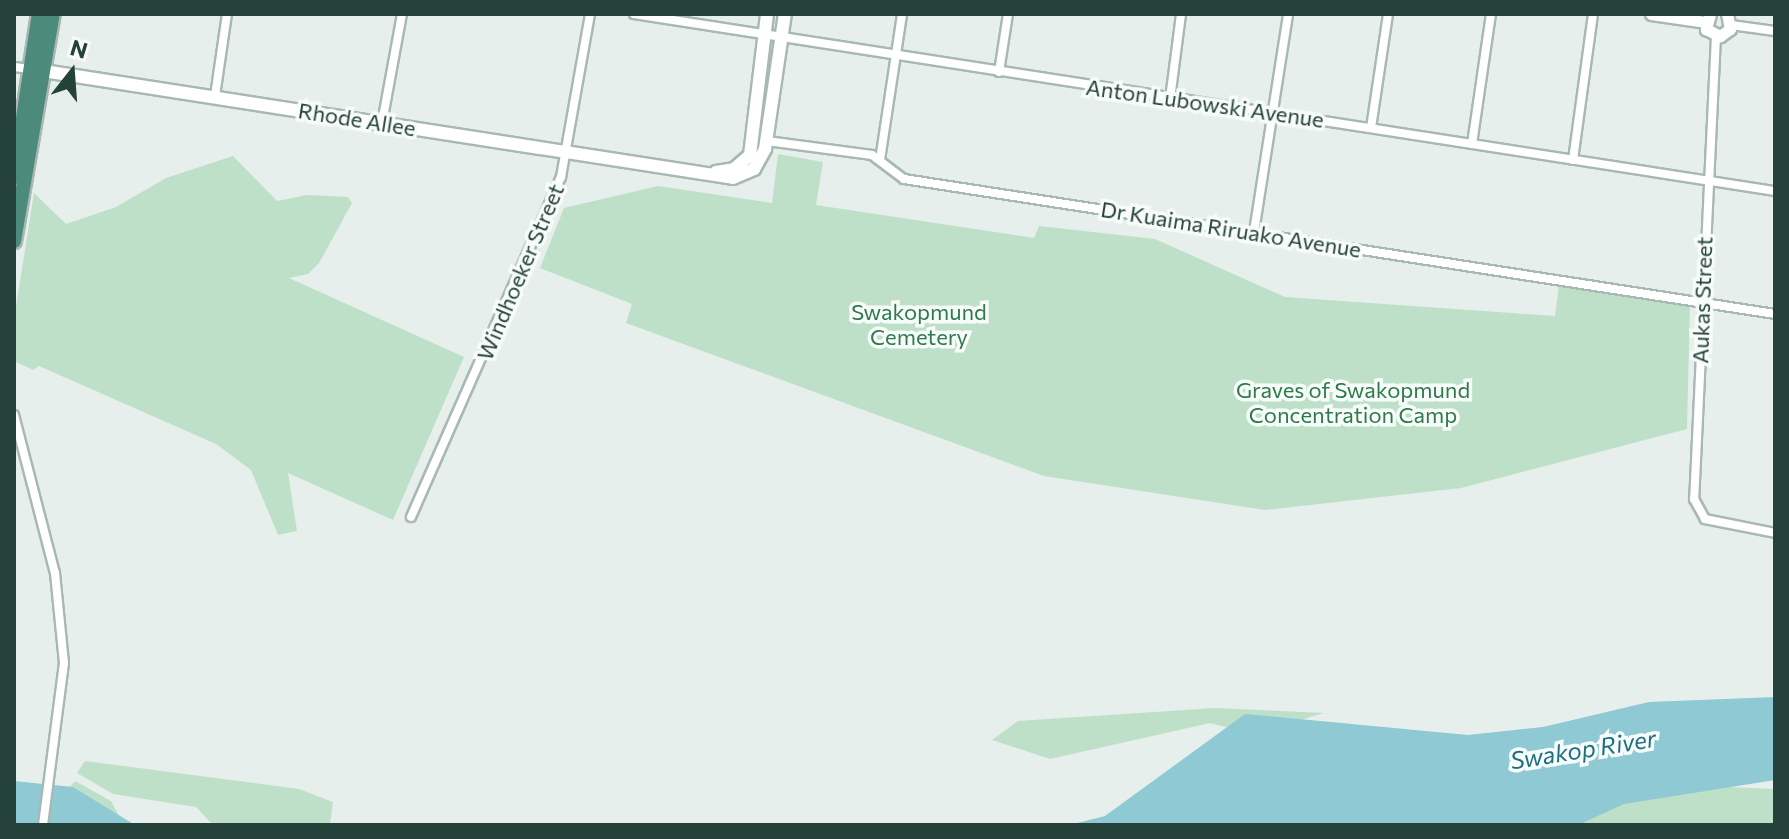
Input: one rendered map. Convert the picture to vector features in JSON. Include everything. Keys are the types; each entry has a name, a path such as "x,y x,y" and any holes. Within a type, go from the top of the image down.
{"highway":[{"path":"14,241 37,70 39,14"},
{"path":"14,177 37,70 53,14"}],"main road":[{"path":"700,173 734,169 750,155 767,14"},
{"path":"767,141 785,14"},
{"name":"Rhode Allee","path":"37,70 733,178 748,173 758,165 767,141"}],"street":[{"path":"215,96 227,14"},
{"path":"382,123 402,14"},
{"name":"Windhoeker Street","path":"411,517 537,241 567,152 590,14"},
{"name":"Anton Lubowski Avenue","path":"634,14 1775,191"},
{"path":"880,160 902,14"},
{"path":"999,72 1008,14"},
{"path":"1170,99 1181,14"},
{"path":"1254,232 1288,14"},
{"path":"1371,128 1388,14"},
{"path":"1472,144 1491,14"},
{"path":"1573,160 1593,14"},
{"path":"1651,14 1708,18 1716,36 1728,32 1729,19 1775,31"},
{"name":"Aukas Street","path":"1716,36 1707,180 1695,508 1705,519 1775,533"},
{"name":"Rhode Allee","path":"14,67 37,70"},
{"name":"Dr Kuaima Riruako Avenue","path":"767,141 866,153 904,179 1775,314"},
{"path":"14,415 55,573 64,663 43,825"}],"green space":[{"path":"778,154 823,162 816,205 1034,238 1039,226 1155,239 1285,297 1555,316 1559,285 1690,305 1687,429 1461,488 1265,510 1044,476 626,323 632,304 540,268 564,208 658,186 772,203"},
{"path":"233,156 277,201 307,195 348,197 352,203 319,263 308,274 289,278 464,357 393,520 288,473 297,531 278,535 251,470 216,444 39,366 33,370 14,361 14,319 34,193 66,224 116,207 166,178"},
{"path":"1215,708 1324,713 1254,734 1210,723 1050,759 992,740 1018,721"},
{"path":"85,761 299,789 333,802 330,825 213,825 196,807 113,794 77,773"},
{"path":"75,781 111,801 124,825 60,797"},
{"path":"1679,785 1775,789 1775,825 1560,825"}],"water":[{"name":"Swakop River","path":"1775,697 1775,780 1624,804 1578,825 1069,825 1105,816 1245,714 1468,735 1543,727 1649,702"},
{"path":"14,781 73,787 135,825 14,825"}],"park label":[{"name":"Swakopmund Cemetery","path":"919,324"},
{"name":"Graves of Swakopmund Concentration Camp","path":"1353,402"}]}
